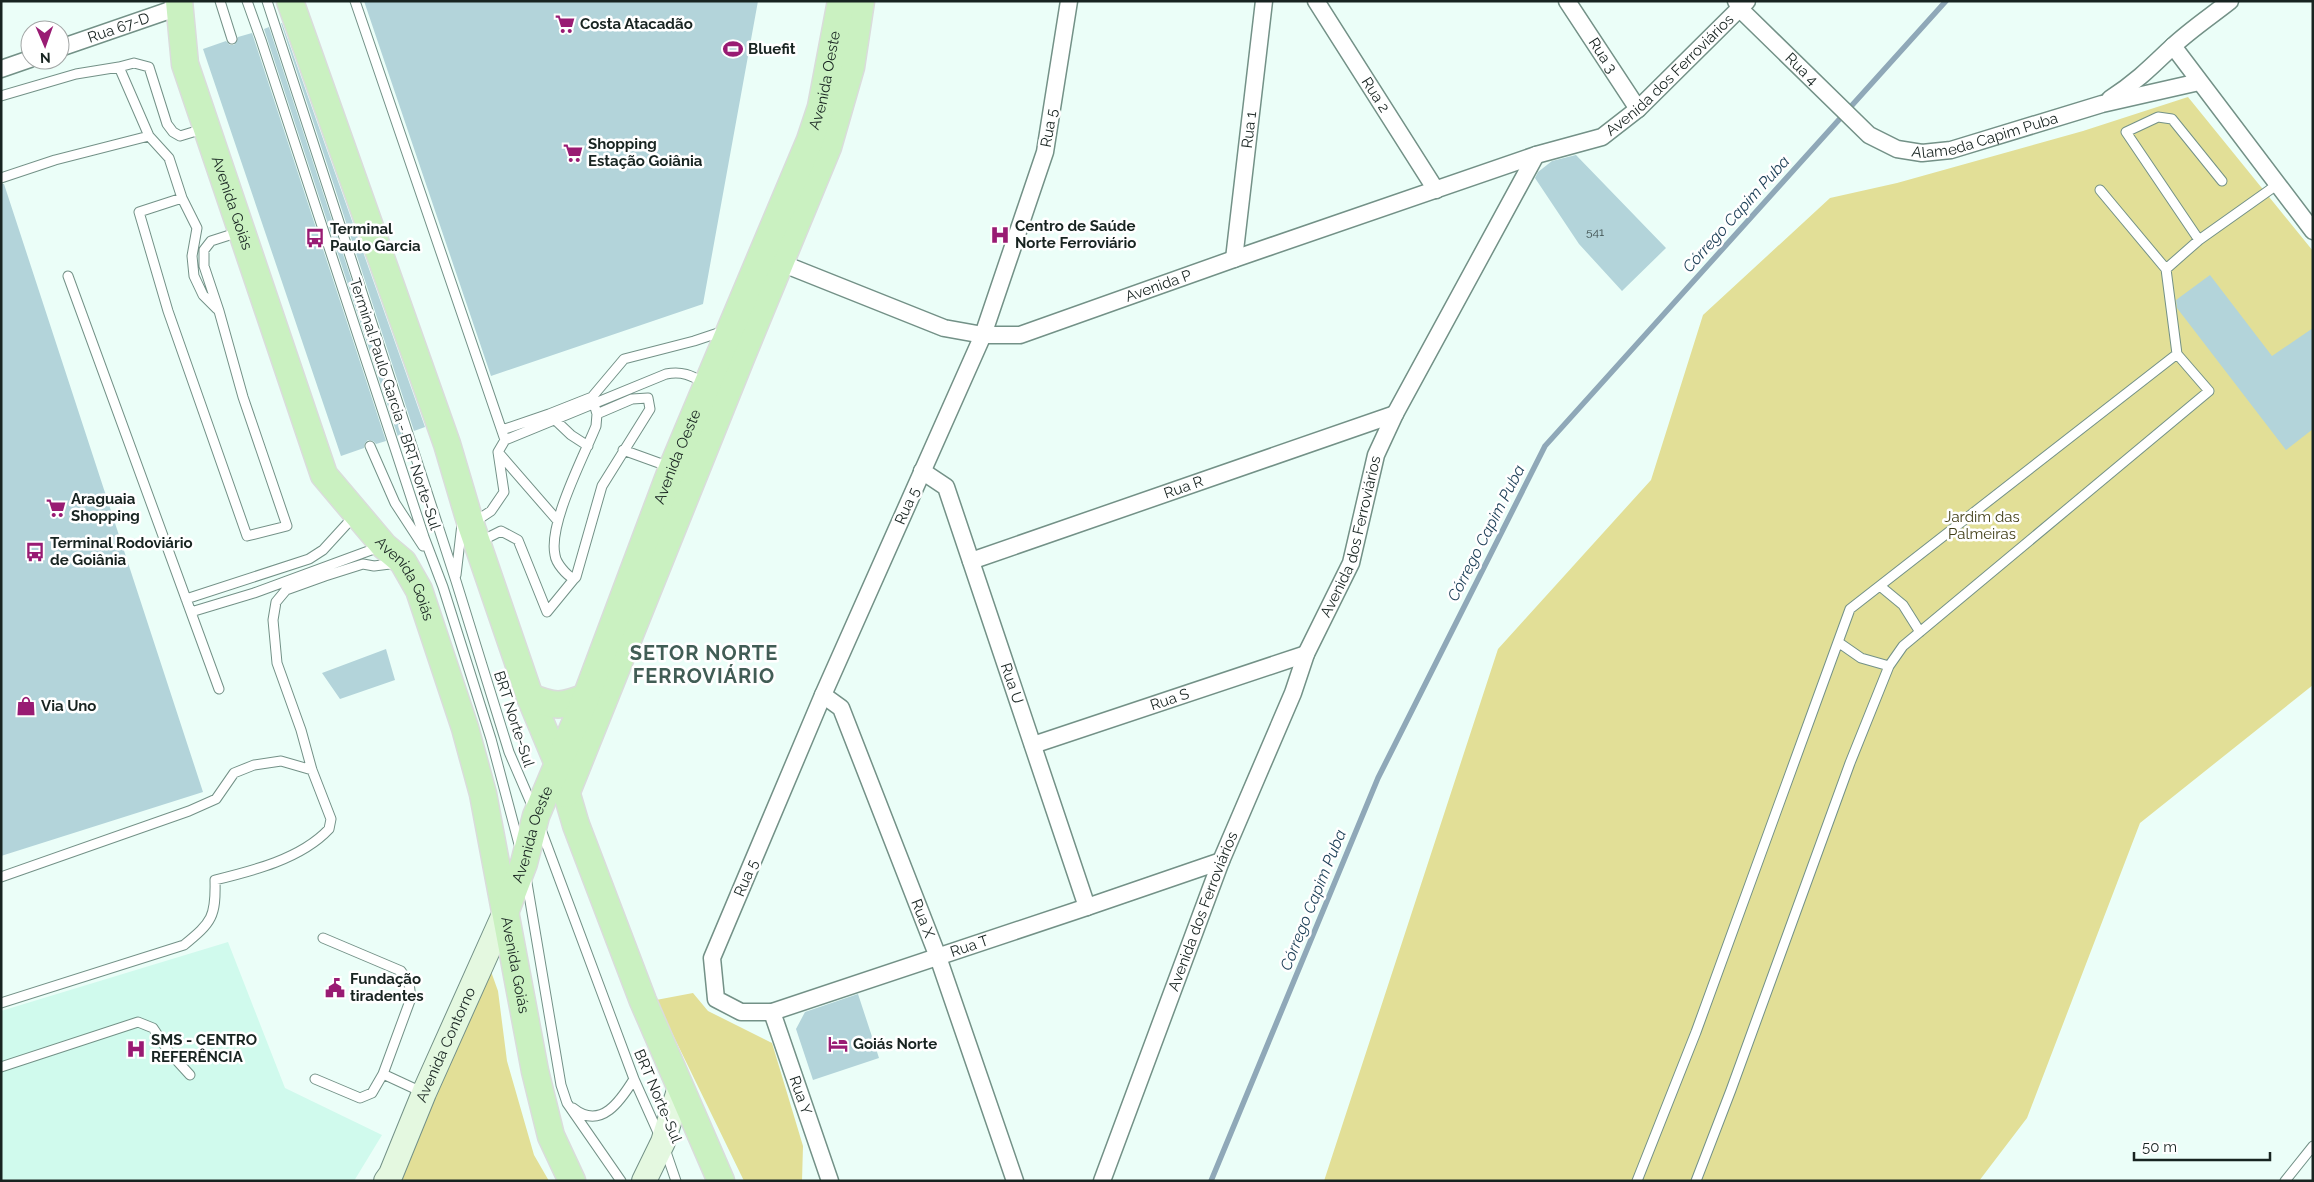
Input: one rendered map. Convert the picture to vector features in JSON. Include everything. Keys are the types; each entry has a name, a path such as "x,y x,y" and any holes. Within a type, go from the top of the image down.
{"main road":[{"path":"290,1 446,444 530,697 558,764 576,825 643,1001 721,1181"},
{"name":"Avenida Oeste","path":"506,910 524,862 536,816 586,697 672,468 810,140 821,107 841,1"},
{"name":"Avenida Oeste","path":"566,794 828,147 840,111 851,67 861,1"},
{"name":"Avenida Goiás","path":"179,4 185,64 324,476 394,554 419,590 465,728 483,794 535,1071 551,1136 572,1181"},
{"path":"530,697 551,706 564,705 586,697"},
{"name":"Avenida Contorno","path":"390,1179 424,1093 506,910"},
{"path":"644,1181 662,1142 680,1087"}],"street":[{"name":"Rua 5","path":"716,999 712,958 822,695 983,335 1045,152 1069,1"},
{"name":"Rua 1","path":"1234,258 1264,1"},
{"name":"Rua 2","path":"1316,1 1436,190"},
{"name":"Rua 3","path":"1567,1 1638,109"},
{"name":"Alameda Capim Puba","path":"2102,104 2134,83 2155,66 2173,46 2230,1"},
{"name":"Rua 67-D","path":"70,44 179,4"},
{"name":"Avenida dos Ferroviários","path":"1102,1181 1221,860 1293,693 1306,654 1351,563 1376,455 1396,414 1536,155 1602,137 1638,109 1741,4"},
{"name":"Rua 4","path":"1741,4 1807,74 1869,135"},
{"path":"2173,46 2198,82 2313,231"},
{"path":"1,69 20,62"},
{"name":"Alameda Capim Puba","path":"1869,135 1896,149 1922,153 1951,150 2102,104 2198,82"},
{"name":"Avenida P","path":"781,262 944,328 983,335 1020,336 1234,258 1536,155"},
{"name":"Rua R","path":"971,561 1396,414"},
{"name":"Rua U","path":"922,471 946,487 1087,908"},
{"name":"Rua S","path":"1032,745 1306,654"},
{"name":"Rua X","path":"822,695 841,708 938,957 1015,1181"},
{"name":"Rua T","path":"716,999 741,1012 772,1012 1087,908 1221,860"},
{"name":"Rua Y","path":"772,1012 829,1180"}],"lane":[{"path":"220,1 232,39"},
{"name":"Terminal Paulo Garcia - BRT Norte-Sul","path":"247,1 432,558"},
{"name":"Terminal Paulo Garcia - BRT Norte-Sul","path":"267,1 407,428"},
{"path":"355,1 506,440"},
{"path":"1,96 76,74 134,63 148,67 152,73 167,124 173,132 180,136 206,128"},
{"path":"119,67 150,136 170,158 182,198 197,228 192,256 194,276 203,295 219,311"},
{"path":"2199,240 2126,132 2158,117 2172,119 2222,181"},
{"path":"1,178 55,160 150,136"},
{"path":"2166,268 2199,240 2278,184"},
{"path":"1696,1181 1850,763 1889,666 1902,646 2209,391 2178,354 2166,268 2100,190"},
{"path":"182,198 139,212 168,310 247,536 287,526 243,397 219,311 204,266 204,250 211,241 242,231"},
{"path":"68,276 220,689"},
{"path":"574,579 570,577 555,556 557,520 596,426 597,414 594,400 624,359 694,341 731,328"},
{"path":"1637,1181 1696,1032 1850,609 2178,354"},
{"path":"456,580 471,523 491,511 504,492 498,452 506,440 551,417 657,377 675,372 688,373 706,384"},
{"path":"471,523 501,531 518,540 547,612 576,577 602,486 650,409 648,398 632,399 597,414"},
{"path":"502,430 551,417"},
{"path":"551,417 571,436 588,446"},
{"name":"BRT Norte-Sul","path":"407,428 456,580 508,752 536,816 634,1079 662,1142 676,1181"},
{"path":"370,446 395,503 432,558"},
{"path":"623,450 672,468"},
{"path":"498,452 557,520"},
{"path":"186,599 309,558 323,550 357,513"},
{"path":"191,612 394,554"},
{"path":"1,1003 184,945 205,927 216,905 215,880 245,872 285,857 304,848 329,829 331,819 312,770 301,730 277,663 273,620 276,602 286,590 363,564 374,566 394,554"},
{"name":"BRT Norte-Sul","path":"432,558 491,739 524,862 554,1048 567,1103 621,1181"},
{"path":"226,586 232,600"},
{"path":"1880,586 1903,605 1920,632"},
{"path":"1838,642 1861,658 1889,666"},
{"path":"1,877 207,803 216,799 234,773 254,765 281,761 312,770"},
{"path":"316,1078 360,1098 372,1093 383,1074 410,998 409,983 401,971 322,938"},
{"path":"1,1067 138,1022 153,1028 169,1052 190,1075"},
{"path":"383,1074 424,1093"},
{"path":"567,1103 576,1111 586,1114 597,1115 610,1111 620,1102 634,1079"},
{"path":"2285,1181 2313,1146"}],"shaded area":[{"name":"SMS - CENTRO REFERÊNCIA","path":"228,942 285,1088 382,1135 354,1181 1,1181 1,1011"}],"green space":[{"name":"Jardim das Palmeiras","path":"2188,97 2313,251 2313,685 2140,823 2027,1118 1979,1181 1324,1181 1498,649 1651,480 1703,315 1830,198 1897,183 2083,131"},
{"path":"488,963 498,991 507,1061 534,1155 549,1181 397,1181"},
{"path":"693,993 708,1011 772,1043 803,1146 802,1181 744,1181 656,1000"}],"building":[{"name":"Shopping Estação Goiânia","path":"364,1 758,1 703,304 491,376"},
{"path":"281,23 425,427 414,431"},
{"path":"269,27 402,435 398,437 264,29"},
{"path":"252,33 386,441 376,444 368,440 364,448 341,456 203,49 226,41 230,45 234,45 238,37"},
{"path":"1576,155 1666,248 1622,291 1579,244 1535,178 1538,172 1552,161"},
{"name":"Araguaia Shopping","path":"1,184 4,184 203,792 1,856"},
{"path":"2210,275 2272,356 2313,328 2313,429 2286,450 2177,308 2176,300"},
{"path":"386,649 395,680 340,699 322,673"},
{"name":"Goiás Norte","path":"858,994 879,1058 813,1080 796,1029 805,1012"}],"waterway":[{"name":"Córrego Capim Puba","path":"1211,1181 1378,778 1545,446 1946,1"}],"place":[{"name":"Costa Atacadão","path":"565,24"},
{"name":"Bluefit","path":"733,49"},
{"name":"Shopping Estação Goiânia","path":"573,153"},
{"name":"Centro de Saúde Norte Ferroviário","path":"1000,235"},
{"name":"Terminal Paulo Garcia","path":"315,238"},
{"name":"Araguaia Shopping","path":"56,508"},
{"name":"Terminal Rodoviário de Goiânia","path":"35,552"},
{"name":"Via Uno","path":"26,706"},
{"name":"Fundação tiradentes","path":"335,988"},
{"name":"Goiás Norte","path":"838,1044"},
{"name":"SMS - CENTRO REFERÊNCIA","path":"136,1049"}],"district":[{"name":"SETOR NORTE FERROVIÁRIO","path":"704,664"}]}
